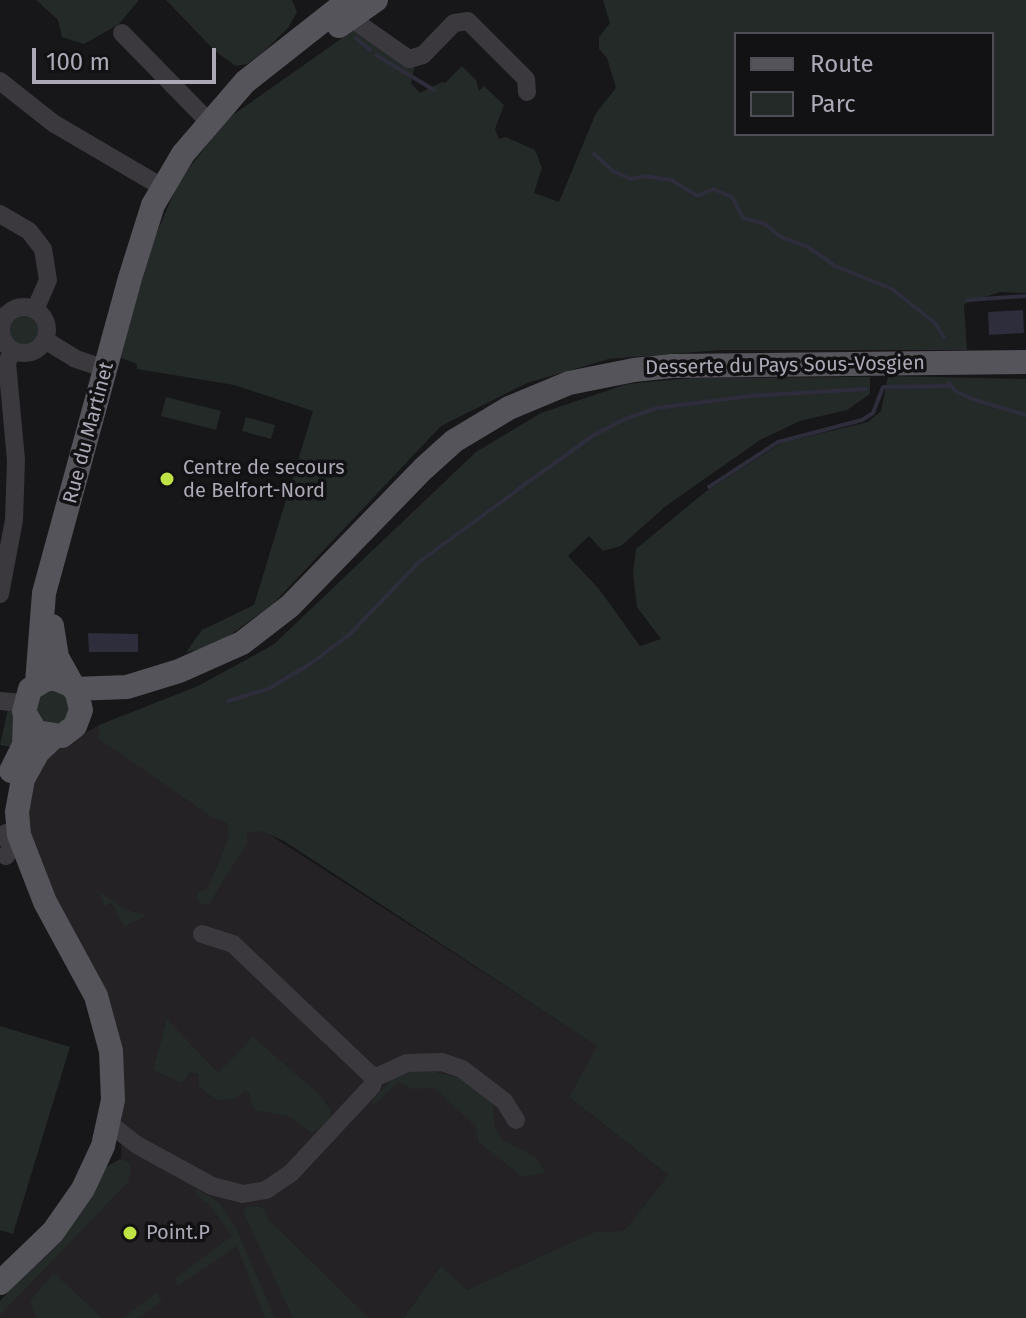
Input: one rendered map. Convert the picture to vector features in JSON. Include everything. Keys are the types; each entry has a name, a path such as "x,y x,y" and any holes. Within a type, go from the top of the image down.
{"main road":[{"name":"Rue du Martinet","path":"8,847 4,797 10,773 24,745 22,701 44,593 145,227 162,187 183,154 216,115 267,63 363,4"},
{"name":"Desserte du Pays Sous-Vosgien","path":"72,687 127,687 209,659 254,635 290,606 454,441 499,413 543,392 597,376 672,366 1026,362"},
{"path":"51,576 53,638 81,702 80,718"},
{"path":"54,737 36,732 22,701 56,679 72,687"},
{"path":"3,1280 64,1203 91,1144 98,1119 100,1078 88,1010 8,847 23,779 34,758 54,737 69,732 80,718 127,687"},
{"path":"3,1280 70,1210 107,1141 113,1078 106,1027 96,996 45,902 8,847"}],"street":[{"path":"363,4 380,39 401,55 417,58 454,23 468,21 526,79 527,92"},
{"path":"122,33 216,115"},
{"path":"0,81 53,123 162,187"},
{"path":"0,214 29,231 43,249 48,280 35,310"},
{"path":"20,307 35,310 47,326 45,340 35,351 13,350 3,338 6,315 20,307"},
{"path":"45,340 76,359 106,369"},
{"path":"0,594 14,520 16,460 7,362 13,350"},
{"path":"202,934 233,944 374,1078"},
{"path":"88,1010 98,1025 105,1055 107,1096 102,1134 107,1141 137,1145 233,1194 266,1190 291,1173 372,1086 374,1078"},
{"path":"374,1078 407,1063 442,1062 462,1069 504,1101 516,1120"}],"shaded area":[{"path":"99,725 598,1046 569,1097 668,1175 624,1232 594,1232 466,1291 441,1266 403,1318 0,1318 0,1308 121,1166 122,1069 35,866 22,812 33,778 50,753"}],"green space":[{"path":"36,0 139,0 118,25 84,44 62,37 58,20"},
{"path":"166,0 292,0 297,12 288,28 262,53 247,64 236,66 216,52"},
{"path":"603,0 1026,0 1026,293 1000,292 964,304 967,350 721,350 609,359 527,383 441,426 273,604 215,646 186,652 202,630 254,605 313,411 234,385 137,369 137,364 121,358 146,258 179,181 227,119 355,29 415,66 411,83 420,93 445,83 462,66 476,80 479,91 484,86 504,105 495,129 499,139 506,137 535,150 542,168 534,193 559,202 596,113 616,88 607,58 599,49 599,37 610,23"},
{"path":"23,313 34,318 39,329 34,340 23,345 12,340 7,329 12,318"},
{"path":"888,376 1026,379 1026,1318 403,1318 441,1266 467,1290 594,1232 624,1231 668,1175 569,1097 597,1046 284,841 261,831 247,833 247,843 209,904 202,904 196,898 198,893 207,889 220,860 229,836 227,822 212,817 99,739 99,725 198,686 273,645 476,452 541,413 627,384 692,378 870,377 870,394 847,410 800,421 760,440 666,506 621,546 603,551 589,536 568,556 599,589 640,646 661,639 637,607 633,573 636,549 705,492 781,443 868,422 881,411"},
{"path":"166,397 221,411 216,430 161,416"},
{"path":"246,417 275,425 271,439 242,431"},
{"path":"44,686 71,694 69,721 42,727 30,702"},
{"path":"8,709 12,711 18,748 0,745"},
{"path":"100,892 126,910 147,915 124,927 112,903 104,906"},
{"path":"167,1019 218,1073 253,1037 320,1095 331,1111 329,1122 312,1133 288,1116 254,1110 249,1093 245,1091 234,1099 217,1100 199,1087 199,1074 190,1072 182,1083 153,1070"},
{"path":"0,1026 70,1047 13,1234 0,1230"},
{"path":"424,1069 462,1079 493,1104 495,1129 503,1140 537,1158 545,1173 522,1177 479,1142 476,1127 435,1088 412,1089 398,1082 374,1105 372,1101 394,1076"},
{"path":"120,1159 128,1162 131,1169 128,1182 0,1315 0,1301 37,1261 106,1167"},
{"path":"196,1189 218,1202 236,1228 275,1318 265,1318 237,1246 178,1286 174,1279 232,1236 211,1206 196,1195"},
{"path":"258,1206 369,1318 293,1318 243,1211 246,1207"},
{"path":"54,1273 102,1318 37,1318 30,1301"},
{"path":"156,1293 162,1301 139,1318 123,1318"}],"water":[{"path":"1023,310 1024,333 989,335 988,312"},
{"path":"88,633 138,634 138,652 89,652"}],"waterway":[{"path":"356,38 370,50"},
{"path":"376,55 434,90"},
{"path":"594,154 613,171 631,179 645,176 671,180 698,196 713,189 732,197 743,218 765,224 781,237 808,247 835,266 892,289 935,323 944,337"},
{"path":"967,300 1026,296"},
{"path":"949,383 955,391 972,399 1026,415"},
{"path":"709,487 778,442 862,420 873,413 883,387 950,386"},
{"path":"517,490 594,435 625,419 657,408 750,396 866,389"},
{"path":"228,701 268,689 310,664 349,635 419,562 515,492"}],"place":[{"name":"Centre de secours de Belfort-Nord","path":"167,479"},
{"name":"Point.P","path":"130,1233"}]}
